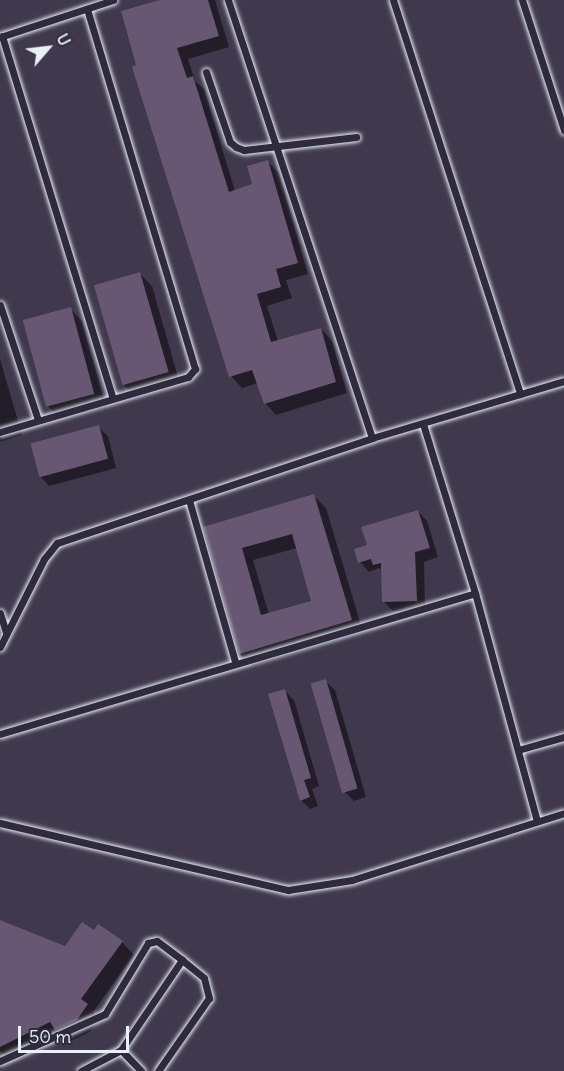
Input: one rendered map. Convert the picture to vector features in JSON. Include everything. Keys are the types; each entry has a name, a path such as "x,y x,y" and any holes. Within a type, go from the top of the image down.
{"lane":[{"path":"113,0 1,36 113,399"},
{"path":"228,0 278,144 372,438"},
{"path":"393,0 520,394"},
{"path":"522,0 564,130"},
{"path":"0,432 188,377 196,364 87,9"},
{"path":"206,72 230,142 244,150 278,144 356,138"},
{"path":"0,305 38,420"},
{"path":"0,647 44,559 57,543 372,438 564,381"},
{"path":"423,424 475,593 537,821"},
{"path":"189,500 235,662"},
{"path":"1,732 475,593"},
{"path":"0,614 6,633"},
{"path":"518,750 564,737"},
{"path":"0,824 288,890 352,880 564,813"},
{"path":"0,1061 105,1014 148,943 157,941 204,978 209,998 158,1071"},
{"path":"81,1071 121,1050 182,960"},
{"path":"121,1050 141,1071"}],"shaded area":[{"path":"0,0 564,0 564,1071 0,1071"}],"building":[{"path":"160,0 208,0 219,36 177,48 187,78 193,76 229,192 252,184 247,166 268,160 298,263 276,269 281,287 257,294 271,342 321,328 336,382 264,404 252,370 229,377 132,67 136,65 121,11"},
{"path":"140,272 169,372 123,385 94,285"},
{"path":"71,307 94,394 46,407 23,320"},
{"path":"99,425 108,459 39,477 30,443"},
{"path":"314,494 352,620 239,654 203,527","holes":["292,534 311,601 261,615 242,548"]},
{"path":"418,510 430,548 415,552 417,601 382,602 381,563 373,565 371,559 358,563 354,549 367,545 361,527"},
{"path":"326,679 357,789 342,793 311,683"},
{"path":"285,689 311,778 304,780 310,797 300,801 268,694"},
{"path":"0,920 65,946 82,922 94,930 98,924 123,941 81,999 88,1004 77,1020 55,1030 50,1022 0,1047"}]}
